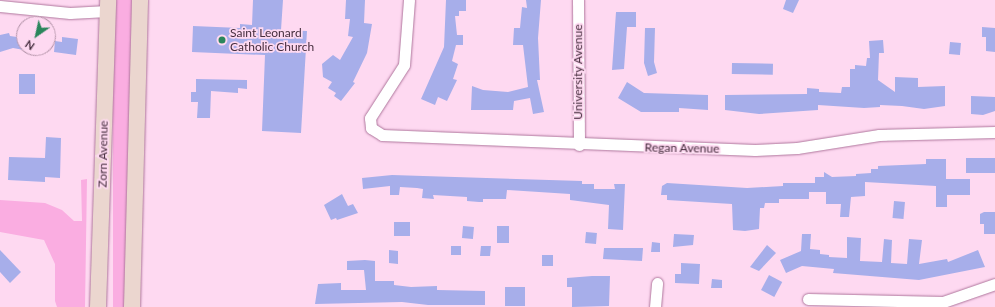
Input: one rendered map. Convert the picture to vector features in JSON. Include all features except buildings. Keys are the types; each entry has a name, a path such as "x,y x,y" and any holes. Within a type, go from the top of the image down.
{"main road":[{"path":"132,307 140,0"},
{"name":"Zorn Avenue","path":"98,307 107,6"}],"street":[{"name":"Regan Avenue","path":"409,0 404,65 373,111 370,118 372,128 376,133 392,137 579,145 755,150 797,148 879,135 995,132"},
{"name":"University Avenue","path":"578,0 579,145"},
{"path":"0,6 70,13 107,6"},
{"path":"655,307 657,282"},
{"path":"808,298 847,304 943,302 995,284"}],"shaded area":[{"path":"113,0 136,0 136,307 113,307"},
{"path":"87,179 85,307 57,307 55,301 55,264 44,240 0,232 0,200 45,203 62,210 74,221 82,221 81,180"}],"place":[{"name":"Saint Leonard Catholic Church","path":"222,40"}]}
